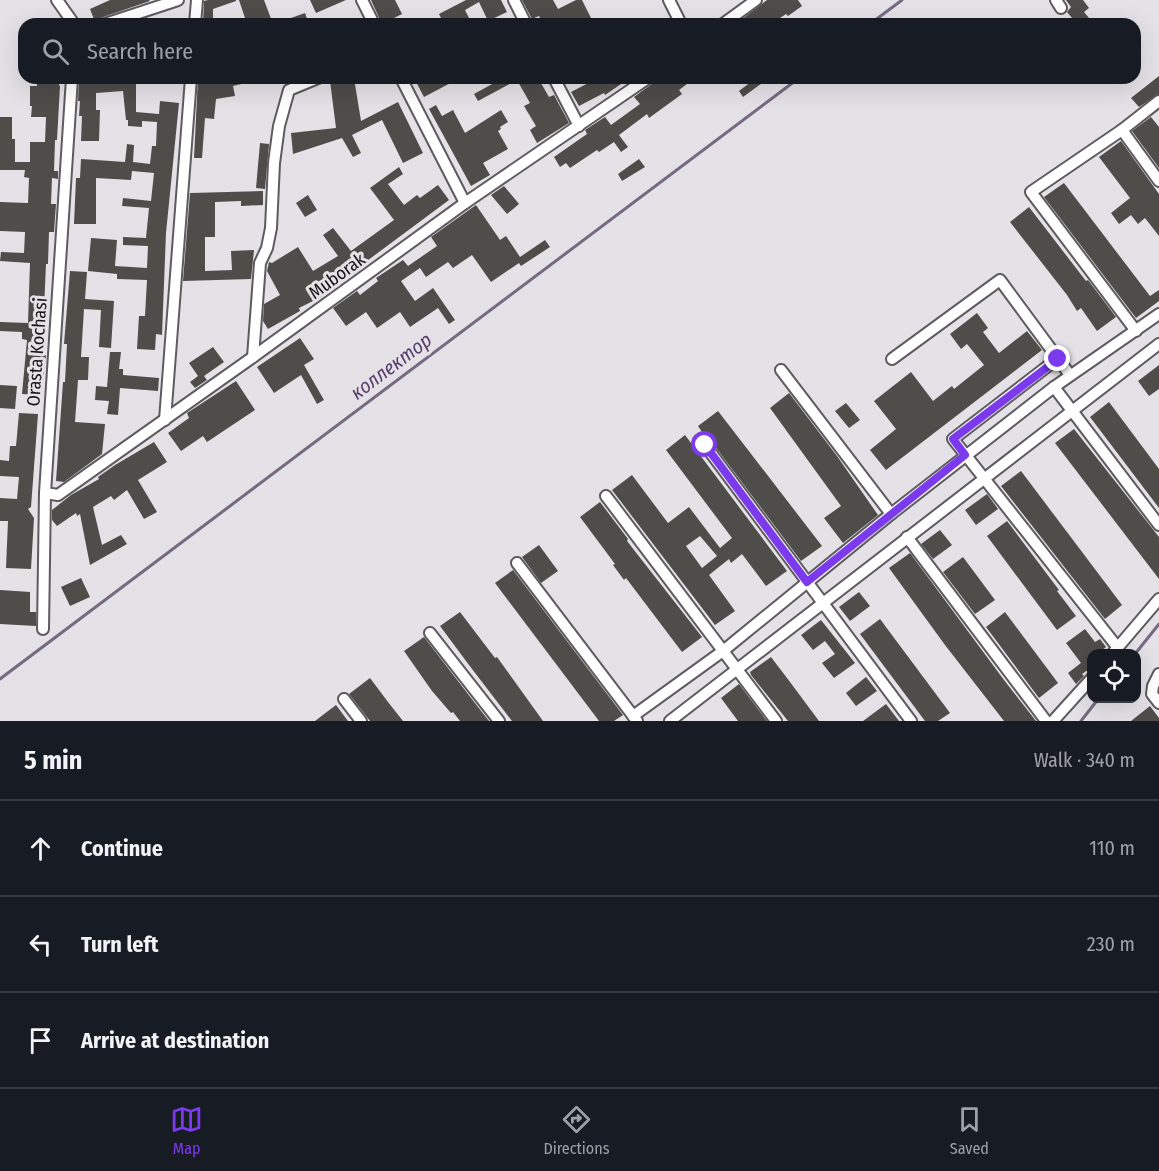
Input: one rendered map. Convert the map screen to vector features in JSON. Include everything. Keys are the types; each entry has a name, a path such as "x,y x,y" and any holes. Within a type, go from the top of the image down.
{"street":[{"path":"57,0 70,18"},
{"path":"123,18 178,0"},
{"path":"196,18 197,0"},
{"path":"362,0 371,18"},
{"path":"514,0 523,18"},
{"path":"669,0 678,18"},
{"path":"731,18 756,0"},
{"name":"Orasta Kochasi","path":"43,629 45,493 72,84"},
{"path":"165,420 191,84"},
{"path":"253,357 260,263 267,248 271,228 274,163 279,126 289,90 304,84"},
{"path":"404,84 465,203"},
{"path":"557,84 579,126"},
{"name":"Muborak","path":"45,493 58,495 465,203 639,84"},
{"path":"1136,331 1032,192 1122,130 1159,101"},
{"path":"1122,130 1159,181"},
{"path":"892,359 1000,280 1070,375"},
{"path":"517,563 635,718 723,651 891,514 1053,387 1159,314"},
{"path":"669,721 1072,411 1157,349"},
{"path":"1058,359 953,439 1113,649"},
{"path":"781,370 891,514"},
{"path":"1053,387 1159,525"},
{"path":"705,445 911,721"},
{"path":"606,496 776,721"},
{"path":"907,537 1046,721"},
{"path":"1117,649 1159,599"},
{"path":"430,633 499,721"},
{"path":"1159,674 1152,694 1159,703"},
{"path":"1053,721 1087,684"},
{"path":"344,699 361,721"}],"building":[{"path":"110,0 150,1 101,18 93,18 90,9"},
{"path":"236,0 213,9 213,18 203,18 204,1"},
{"path":"239,0 264,0 271,18 245,18"},
{"path":"310,0 346,0 316,13"},
{"path":"371,0 395,0 402,14 394,18 379,18"},
{"path":"466,0 501,0 507,12 494,18 487,18 479,2 465,10 469,18 441,18 439,14"},
{"path":"522,0 553,0 558,9 576,0 582,0 591,18 540,18 539,16 531,18"},
{"path":"767,0 798,0 802,6 788,16 786,14 780,18 744,18"},
{"path":"1066,0 1083,0 1089,8 1084,12 1089,18 1072,18 1067,12 1071,7"},
{"path":"305,13 307,18 291,18"},
{"path":"1159,76 1159,94 1139,107 1131,98"},
{"path":"37,84 59,84 60,86 54,171 58,171 58,179 52,178 51,204 56,204 54,232 49,232 48,264 46,264 42,355 46,355 43,383 40,383 39,395 22,394 27,340 22,339 22,332 0,331 0,322 28,323 30,263 0,261 1,252 24,253 25,232 0,231 0,202 28,203 29,178 24,177 25,170 0,170 0,117 12,117 15,162 30,162 30,142 45,142 46,117 31,117 30,86 37,86"},
{"path":"79,84 136,84 136,112 159,114 160,101 179,103 166,233 162,335 156,334 155,350 137,349 139,316 145,316 147,280 117,279 117,274 88,271 91,238 117,240 115,266 147,268 148,246 123,245 123,237 146,238 149,208 122,206 123,198 151,201 154,173 132,171 131,180 96,178 96,224 74,224 76,178 80,178 81,159 125,162 127,144 134,145 133,162 150,164 152,146 156,146 157,122 142,121 142,127 128,126 123,91 96,93 96,110 100,110 99,141 81,141 82,116 79,116 80,101 78,101"},
{"path":"198,84 241,84 233,86 235,96 216,99 214,119 205,118 202,158 194,158"},
{"path":"330,84 355,84 361,121 398,102 423,153 403,163 382,120 352,135 361,153 353,157 342,138 293,154 291,133 336,128"},
{"path":"417,84 449,84 424,97"},
{"path":"492,84 510,84 478,101 474,94"},
{"path":"519,84 541,84 549,97 554,95 569,123 537,143 530,130 536,126 524,106 530,103"},
{"path":"586,84 621,84 605,95 604,93 579,106 571,92"},
{"path":"652,84 687,84 679,90 682,94 649,118 647,114 619,135 628,147 621,152 614,142 570,168 566,163 560,167 554,157 587,134 585,130 605,117 611,125 640,104 634,97"},
{"path":"748,84 761,84 743,97 739,91"},
{"path":"436,105 442,116 453,110 465,133 501,110 508,122 498,131 508,149 483,163 490,175 471,186 429,109"},
{"path":"1151,117 1159,127 1159,168 1132,131"},
{"path":"1121,141 1159,194 1159,236 1145,218 1138,224 1131,215 1119,224 1111,213 1130,198 1099,157"},
{"path":"260,143 269,144 265,189 256,188"},
{"path":"639,159 645,167 622,181 618,174"},
{"path":"399,167 403,174 388,184 404,205 417,195 420,198 438,185 449,200 344,278 323,290 325,295 299,308 300,311 268,329 263,321 264,304 280,295 267,271 269,262 272,263 298,247 313,271 338,256 323,235 333,228 351,251 394,220 370,188"},
{"path":"1064,183 1150,296 1159,290 1159,301 1136,318 1044,197"},
{"path":"504,186 519,204 507,214 491,195"},
{"path":"263,191 263,205 241,206 241,201 215,202 215,237 205,237 205,271 232,270 231,251 254,250 251,279 183,281 190,193"},
{"path":"308,195 317,210 305,217 296,203"},
{"path":"476,205 500,240 506,236 520,257 545,240 550,247 521,266 519,263 491,282 472,255 453,268 448,262 426,277 420,268 401,281 415,301 433,288 455,320 449,324 438,308 410,327 400,312 377,328 366,312 346,326 333,308 357,291 360,295 378,281 376,278 403,260 408,266 437,246 431,237"},
{"path":"1029,207 1116,317 1097,331 1081,308 1077,311 1010,222"},
{"path":"70,271 87,272 85,299 114,301 111,348 99,347 101,310 84,309 81,357 89,357 88,380 78,380 75,422 105,424 102,454 64,482 56,481 63,382 65,382 67,344 64,344"},
{"path":"977,313 988,328 983,332 999,353 1027,331 1042,350 886,470 870,450 896,429 874,401 911,372 933,401 952,386 954,389 984,365 967,344 961,349 950,334"},
{"path":"300,338 314,359 304,365 324,400 317,404 301,375 274,393 257,367"},
{"path":"213,347 224,362 204,376 207,380 195,388 190,382 198,376 189,363"},
{"path":"110,352 121,352 119,369 123,369 123,375 159,378 158,391 120,388 118,415 107,414 109,401 95,400 96,386 107,387"},
{"path":"1159,365 1159,389 1149,396 1138,381"},
{"path":"236,381 255,410 207,442 203,436 181,451 168,433 189,418 187,413"},
{"path":"0,385 17,386 15,409 0,408"},
{"path":"789,393 878,515 843,543 824,518 841,506 770,408"},
{"path":"1109,402 1159,469 1159,508 1090,417"},
{"path":"846,403 860,420 849,428 835,411"},
{"path":"718,411 822,546 801,561 698,426"},
{"path":"19,413 38,414 31,507 28,509 34,518 31,569 6,568 8,521 0,521 0,498 17,499 19,477 0,476 0,460 9,461 10,446 16,446"},
{"path":"1074,429 1159,537 1159,579 1055,443"},
{"path":"685,435 787,571 766,586 742,554 731,563 729,559 709,575 735,611 715,625 612,490 632,475 668,523 689,507 720,548 732,538 666,450","holes":["700,536 717,556 702,568 686,546"]},
{"path":"154,442 167,462 138,480 157,512 144,519 127,490 114,500 111,496 93,507 102,545 121,535 127,544 90,565 80,514 77,516 76,513 57,526 52,520 52,510 71,495 99,479 98,477 115,465"},
{"path":"1021,471 1122,605 1105,619 1001,486"},
{"path":"987,494 998,509 976,525 965,510"},
{"path":"600,502 628,539 627,541 702,637 682,652 626,578 624,580 580,517"},
{"path":"1007,521 1076,616 1057,630 987,536"},
{"path":"940,530 952,545 933,559 921,544"},
{"path":"539,545 558,571 541,583 522,557"},
{"path":"910,553 1036,721 1004,721 945,645 889,568"},
{"path":"963,557 995,600 975,614 943,572"},
{"path":"513,570 623,715 614,721 599,721 495,583"},
{"path":"81,578 90,597 70,606 61,587"},
{"path":"0,590 30,592 30,612 36,612 36,626 0,624"},
{"path":"859,592 870,606 850,621 839,607"},
{"path":"460,612 495,658 497,657 543,721 512,721 469,665 440,626"},
{"path":"1005,612 1058,683 1039,698 986,627"},
{"path":"880,619 950,713 938,721 925,721 860,634"},
{"path":"821,620 855,663 834,678 822,663 835,654 825,641 813,650 801,635"},
{"path":"1085,629 1095,642 1100,639 1106,647 1087,649 1087,670 1076,684 1068,673 1081,663 1066,643"},
{"path":"424,637 489,721 460,721 432,691 404,651"},
{"path":"771,657 819,721 788,721 751,675 750,672"},
{"path":"866,677 877,691 856,706 846,693"},
{"path":"370,678 403,721 370,721 349,694"},
{"path":"739,684 767,721 738,721 721,698"},
{"path":"886,704 899,721 863,721"},
{"path":"336,705 348,721 315,721"},
{"path":"1150,706 1159,721 1131,721"}],"waterway":[{"name":"коллектор","path":"878,18 902,0"},
{"name":"коллектор","path":"0,679 791,84"},
{"path":"1139,649 1159,624"},
{"path":"1081,721 1095,703"}],"route":[{"path":"705,445 807,582 965,455 953,439 1058,359"}]}
